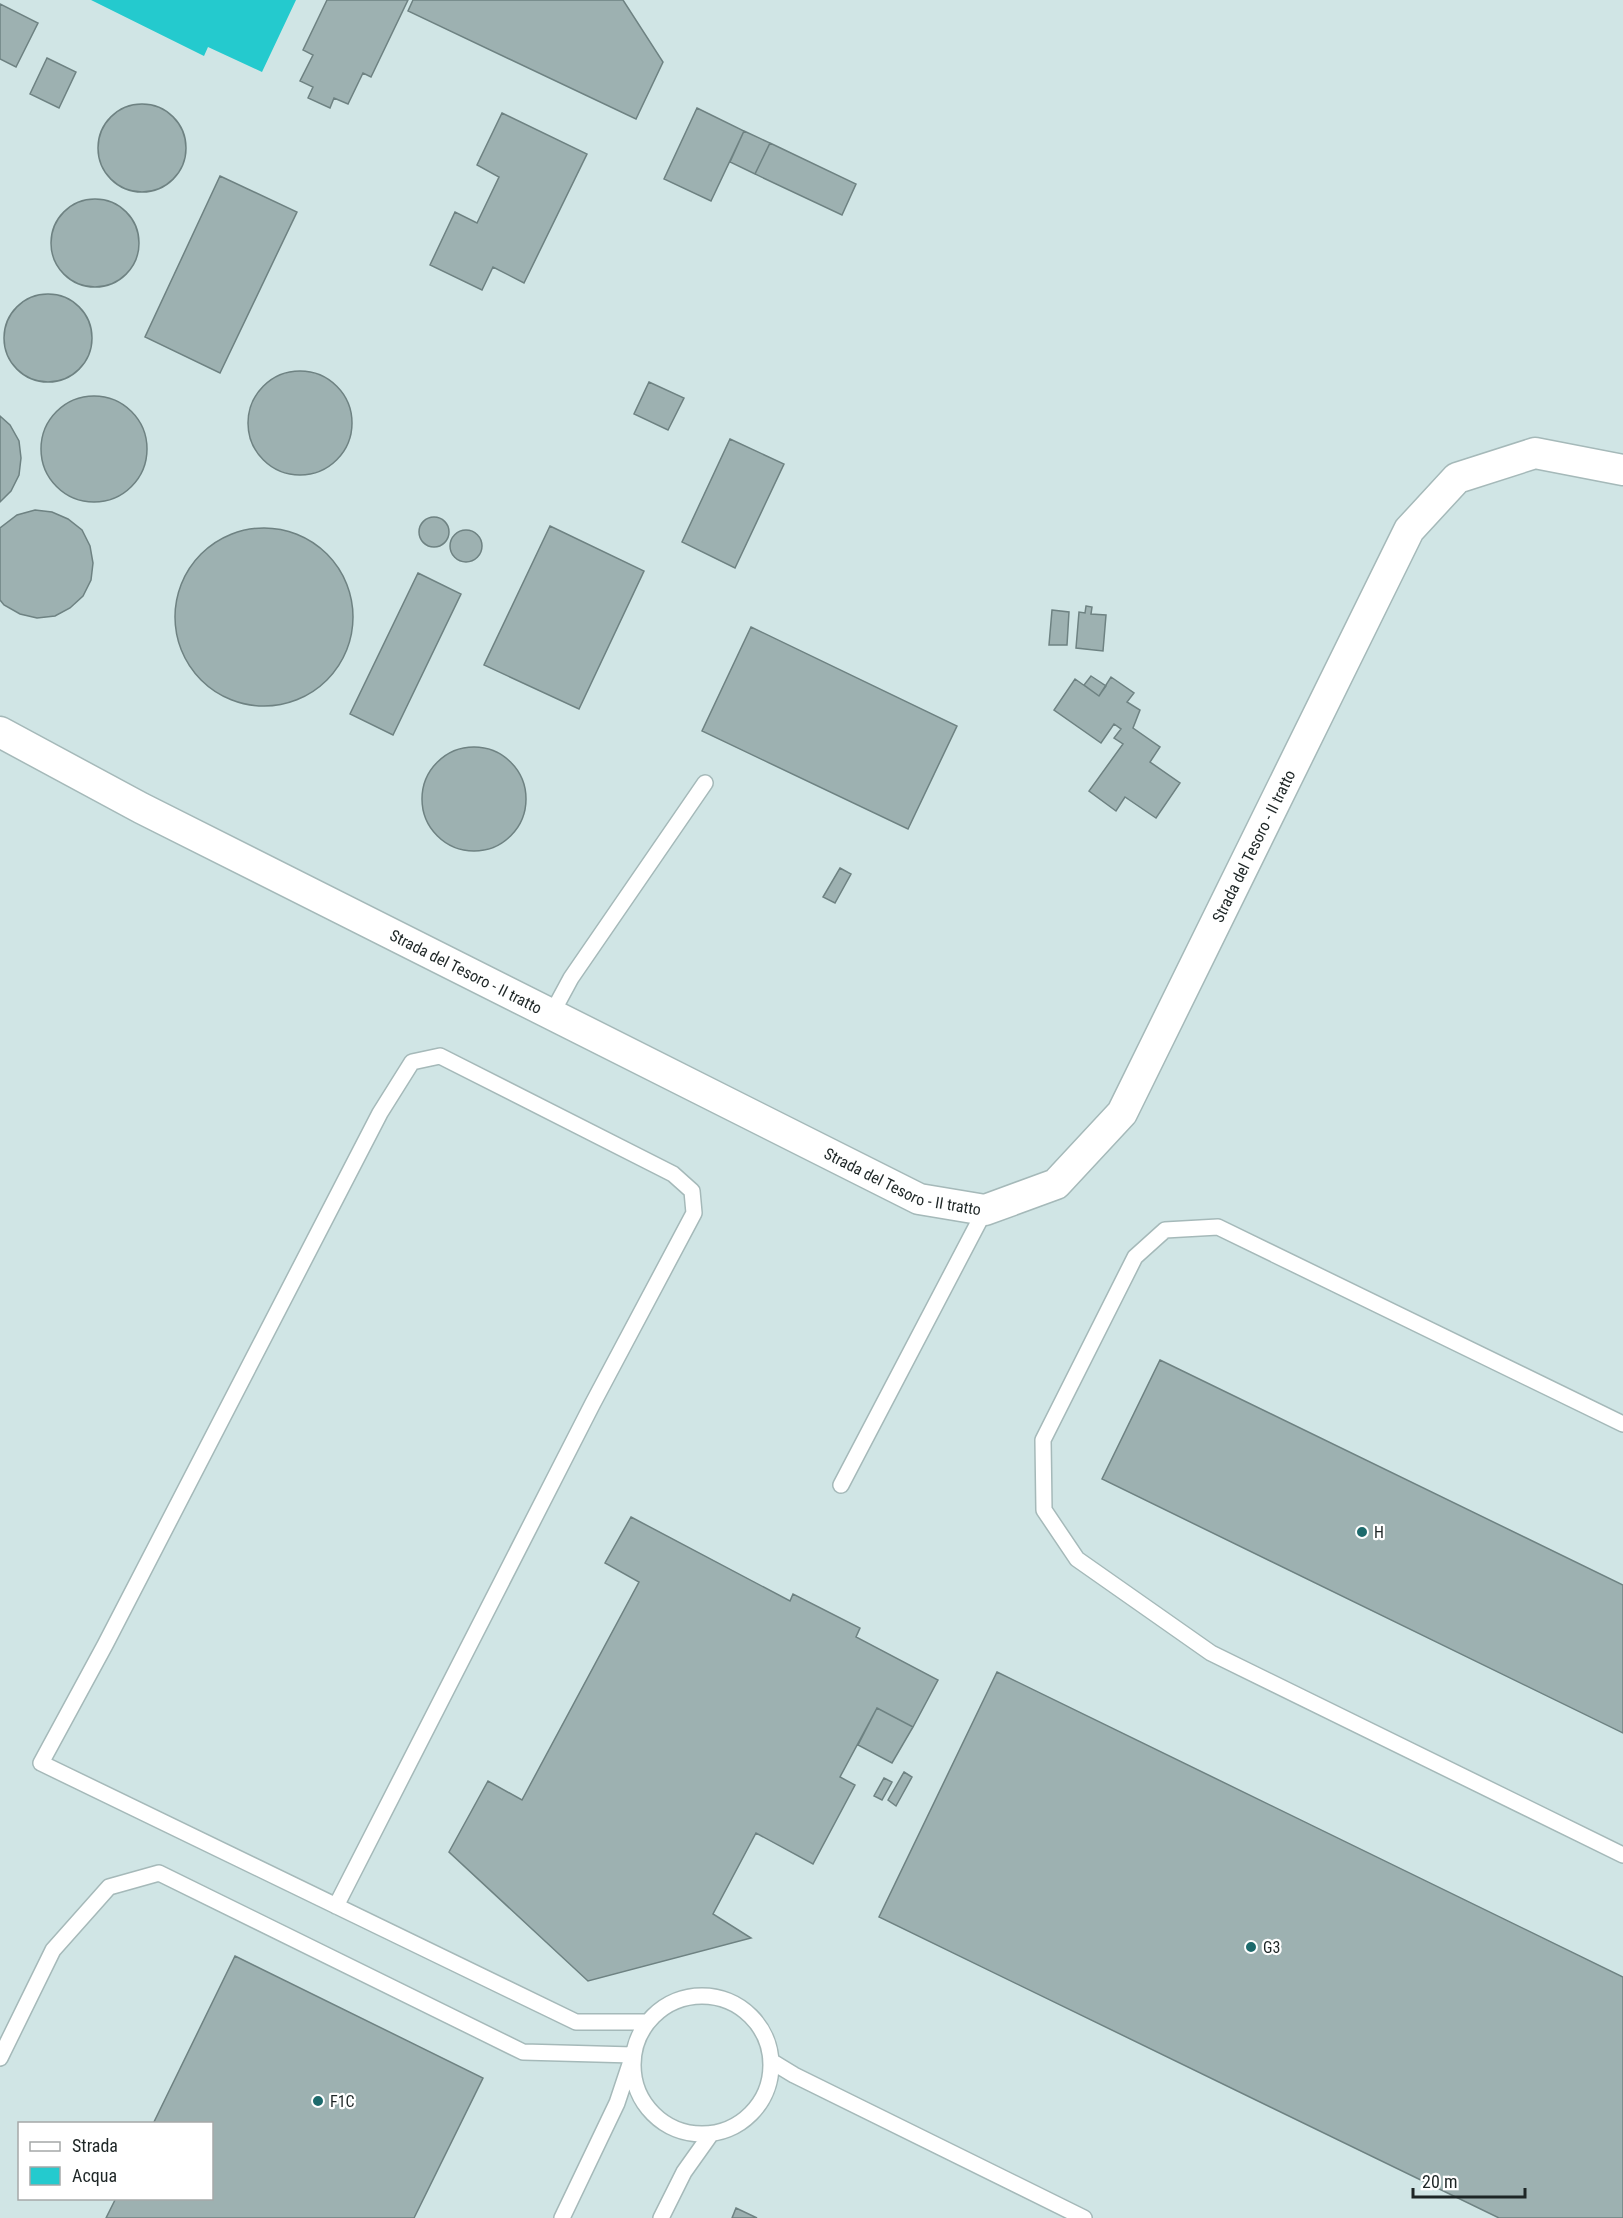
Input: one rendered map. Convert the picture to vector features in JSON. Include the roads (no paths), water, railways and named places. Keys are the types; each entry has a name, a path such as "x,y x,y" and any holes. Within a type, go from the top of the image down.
{"street":[{"name":"Strada del Tesoro - II tratto","path":"0,732 141,808 919,1199 985,1210 1056,1184 1122,1113 1408,530 1456,478 1535,453 1623,470"}],"lane":[{"path":"551,1015 571,978 705,783"},
{"path":"336,1906 593,1403 694,1213 692,1191 673,1174 440,1056 412,1062 380,1113 105,1645 41,1763 336,1906 576,2022 647,2022"},
{"path":"841,1485 985,1210"},
{"path":"1623,1424 1218,1227 1165,1230 1135,1257 1043,1440 1044,1510 1077,1559 1211,1653 1623,1855"},
{"path":"0,2058 53,1950 109,1887 159,1873 523,2052 633,2055"},
{"path":"562,2218 618,2103 633,2055 641,2032 647,2022 669,2004 697,1996 721,1998 741,2008 759,2025 766,2038 771,2061 765,2096 750,2116 734,2127 711,2134 691,2134 661,2121 644,2103 637,2091 633,2055"},
{"path":"771,2061 794,2075 1084,2218"},
{"path":"661,2218 684,2172 711,2134"}],"water":[{"path":"91,0 296,0 262,72 208,47 204,56"}],"place":[{"name":"H","path":"1362,1532"},
{"name":"G3","path":"1251,1947"},
{"name":"F1C","path":"318,2101"}]}
